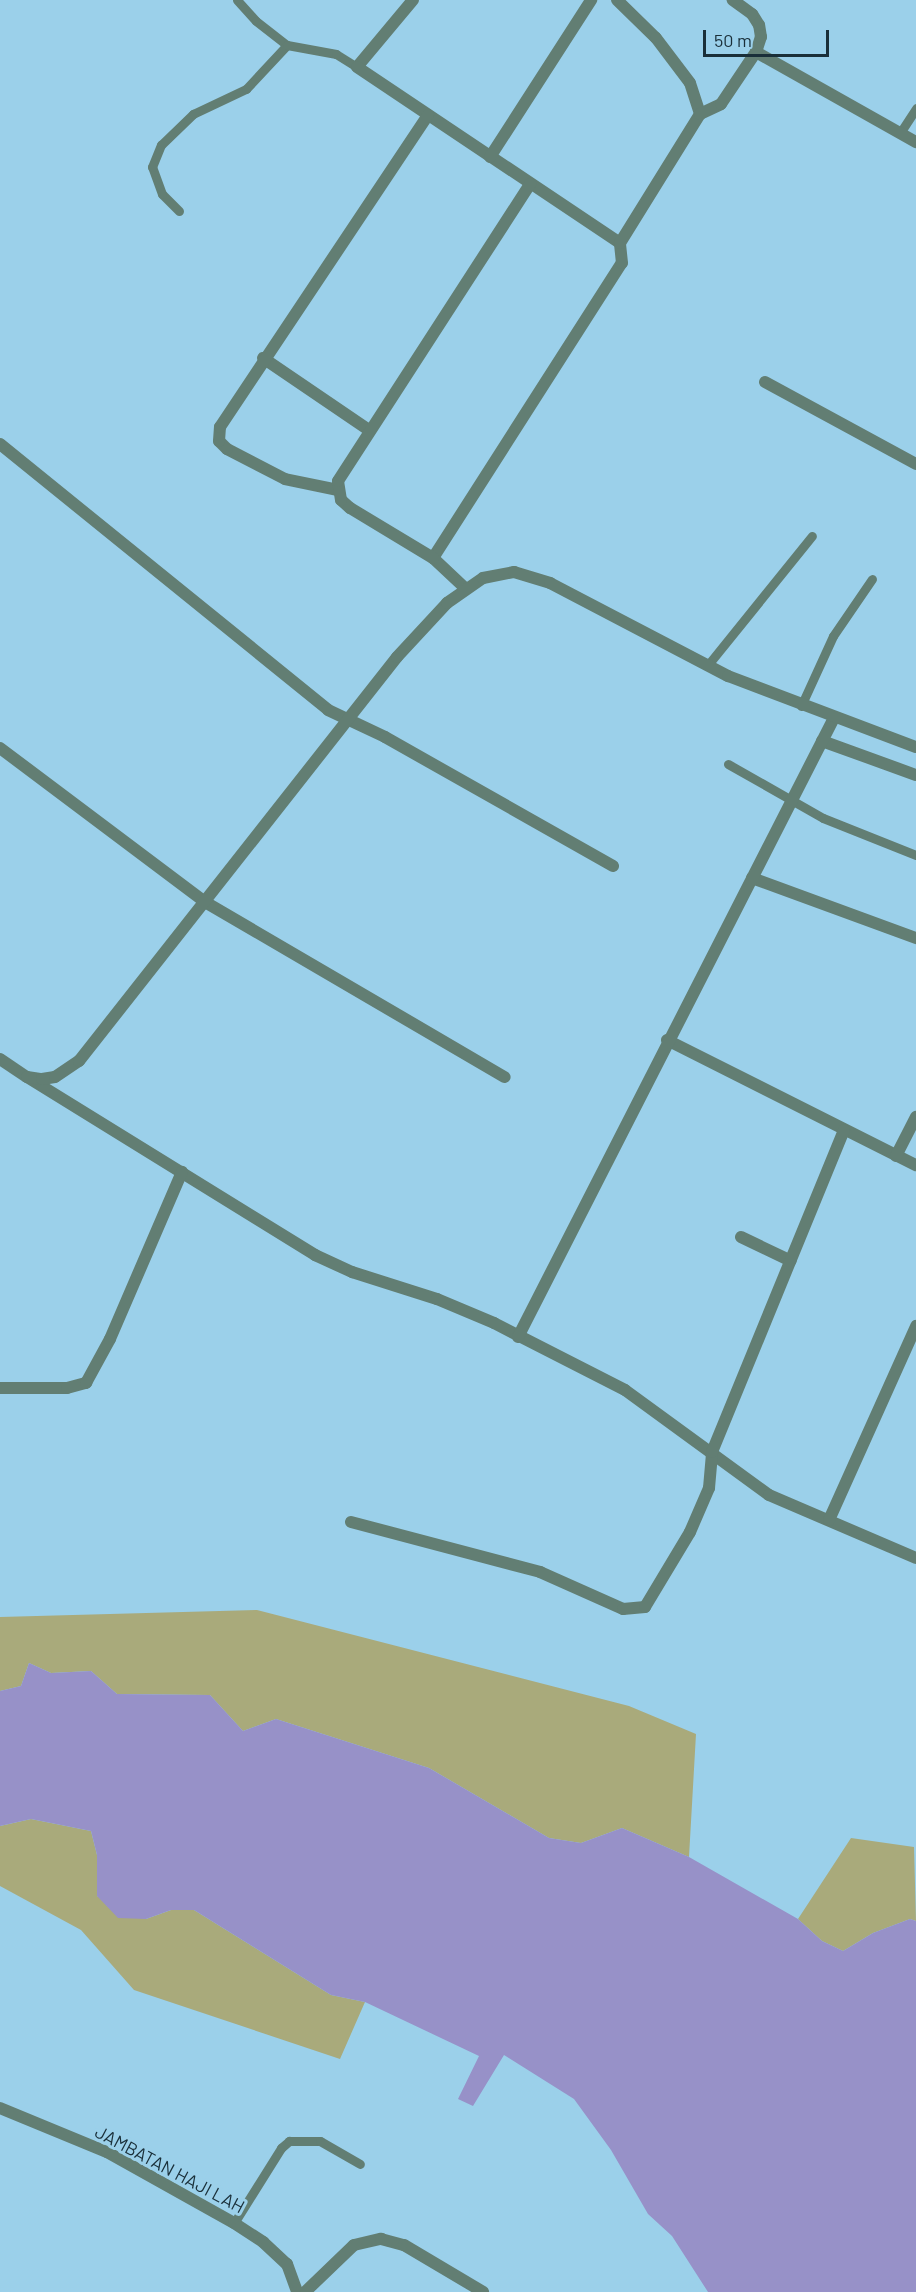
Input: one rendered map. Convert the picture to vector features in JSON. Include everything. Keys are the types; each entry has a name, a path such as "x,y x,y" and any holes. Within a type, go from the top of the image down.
{"street":[{"path":"413,0 357,67 620,243"},
{"path":"490,157 591,0"},
{"path":"617,0 656,38 690,83 700,114"},
{"path":"433,558 622,263 620,243 700,114 721,104 756,52 760,37 759,25 752,15 733,0"},
{"path":"756,52 916,142"},
{"path":"338,490 285,479 227,449 219,441 220,427 263,358 428,115"},
{"path":"465,588 433,558 350,508 338,490 341,472 530,184"},
{"path":"263,358 369,430"},
{"path":"765,382 916,464"},
{"path":"0,444 307,694 348,722 385,737 613,866"},
{"path":"27,1077 55,1077 79,1061 420,630 465,588 498,573 530,576 707,666 801,706 916,747"},
{"path":"518,1337 667,1040 834,718"},
{"path":"822,741 916,775"},
{"path":"0,748 205,902 505,1077"},
{"path":"752,878 916,938"},
{"path":"667,1040 916,1165"},
{"path":"0,1059 315,1255 352,1272 465,1310 625,1390 770,1495 916,1558"},
{"path":"896,1156 916,1117"},
{"path":"351,1522 540,1572 623,1609 634,1610 652,1600 690,1532 709,1488 712,1452 844,1130"},
{"path":"2,1386 67,1388 86,1383 110,1339 182,1172"},
{"path":"741,1237 791,1261"},
{"path":"829,1520 916,1326"},
{"name":"JAMBATAN HAJI LAH","path":"0,2108 107,2152 234,2223 263,2241 287,2264 297,2292"},
{"path":"305,2292 354,2245 381,2239 404,2245 483,2292"}],"lane":[{"path":"237,0 256,21 287,45 336,54 357,67"},
{"path":"179,211 154,181 154,156 161,145 193,114 246,89 287,45"},
{"path":"900,133 916,108"},
{"path":"707,666 812,536"},
{"path":"801,706 833,636 872,579"},
{"path":"728,764 823,818 916,855"},
{"path":"234,2223 280,2148 289,2141 321,2141 360,2164"}],"green space":[{"path":"257,1610 629,1706 696,1734 689,1857 622,1828 581,1843 549,1838 429,1768 276,1719 243,1731 210,1695 117,1694 91,1671 51,1673 29,1663 21,1686 0,1691 0,1617"},
{"path":"31,1819 91,1831 97,1855 97,1896 146,1919 171,1910 194,1910 331,1995 365,2002 340,2059 134,1990 81,1930 0,1886 0,1826"},
{"path":"851,1838 914,1847 916,1921 910,1919 873,1933 843,1951 822,1941 798,1919"}],"shaded area":[{"path":"29,1663 51,1673 91,1671 117,1694 210,1695 243,1731 276,1719 429,1768 549,1838 581,1843 622,1828 689,1857 798,1919 822,1941 843,1951 873,1933 910,1919 916,1921 916,2292 708,2292 672,2236 648,2214 611,2150 574,2099 504,2055 473,2106 458,2099 479,2056 365,2002 331,1995 194,1910 171,1910 146,1919 118,1918 97,1896 97,1855 91,1831 31,1819 0,1826 0,1691 21,1686"}]}
